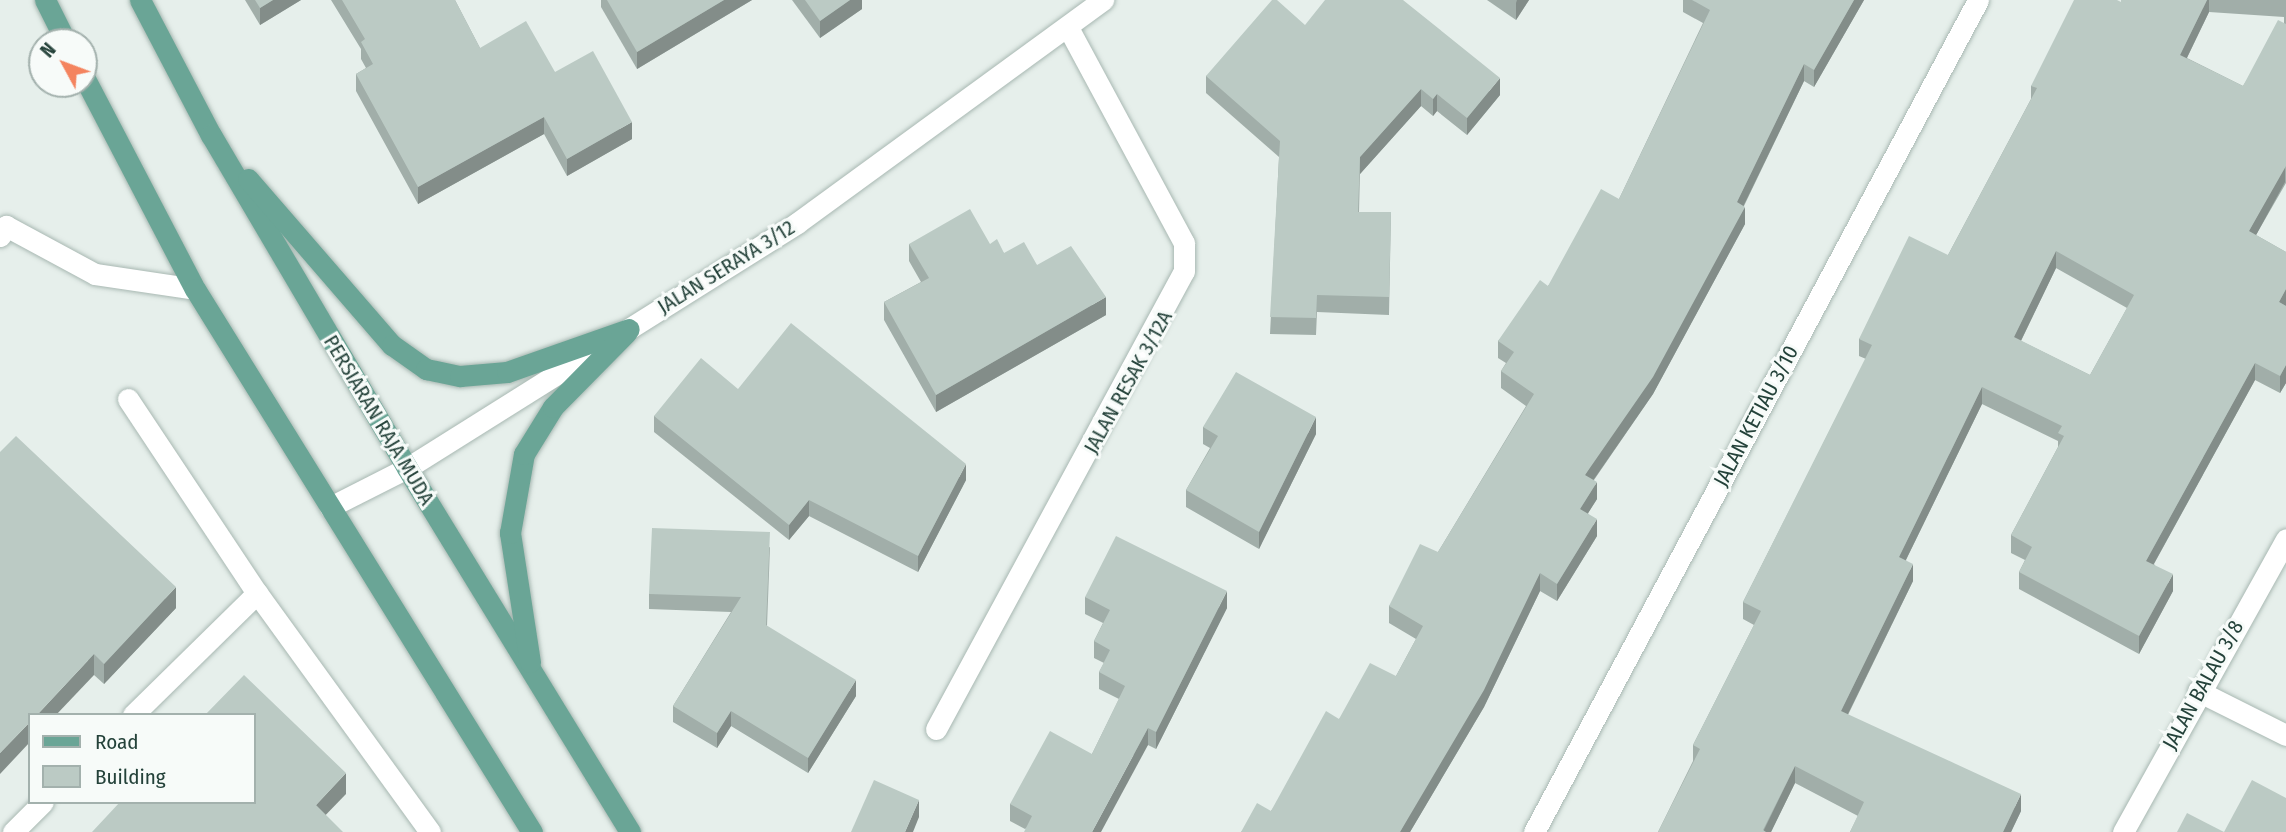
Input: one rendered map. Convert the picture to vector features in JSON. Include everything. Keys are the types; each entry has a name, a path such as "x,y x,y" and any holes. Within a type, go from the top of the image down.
{"main road":[{"path":"46,0 59,28"},
{"name":"PERSIARAN RAJA MUDA","path":"140,0 211,135 407,468 630,832"},
{"path":"95,98 195,289 532,832"},
{"path":"211,135 392,345 426,369 460,376 507,372 629,329"},
{"path":"532,673 510,533 524,454 553,407 629,329"}],"street":[{"name":"JALAN KETIAU 3/10","path":"1534,832 1978,0"},
{"name":"JALAN SERAYA 3/12","path":"330,507 407,468 797,223 1069,29 1092,4"},
{"name":"JALAN RESAK 3/12A","path":"936,729 1184,271 1184,243 1069,29"},
{"path":"2,227 95,274 195,289"},
{"path":"128,399 257,593 430,832"},
{"name":"JALAN BALAU 3/8","path":"2123,832 2198,691 2286,539"},
{"path":"135,713 257,593"},
{"path":"2198,691 2286,736"},
{"path":"13,832 42,804"}],"building":[{"path":"255,0 273,0 260,8"},
{"path":"342,0 455,0 480,48 526,21 555,72 593,51 632,122 567,159 544,117 418,187 356,74 373,64 361,42 365,39"},
{"path":"607,0 724,0 637,52"},
{"path":"805,0 850,0 820,21"},
{"path":"1272,0 1277,0 1305,25 1325,0 1403,0 1500,78 1467,118 1437,94 1433,99 1421,89 1360,157 1358,212 1391,212 1389,297 1317,295 1316,318 1270,317 1280,141 1206,76"},
{"path":"1692,0 1854,0 1814,70 1804,64 1737,202 1745,207 1653,377 1585,475 1597,482 1580,509 1597,519 1557,584 1540,573 1484,690 1400,832 1241,832 1257,803 1271,811 1326,711 1339,719 1370,663 1396,676 1423,626 1389,606 1420,544 1438,552 1534,394 1501,371 1514,352 1498,341 1540,280 1548,286 1601,189 1619,199 1710,10"},
{"path":"2074,0 2207,0 2180,55 2243,86 2278,20 2286,24 2286,166 2249,231 2286,252 2286,289 2279,302 2286,306 2286,365 2280,376 2255,363 2146,561 2173,574 2139,636 2019,572 2032,547 2011,535 2064,436 2058,433 2062,426 1982,387 1899,557 1913,564 1841,711 2021,794 2003,832 1850,832 1864,802 1795,766 1763,830 1766,832 1658,832 1700,749 1693,745 1761,611 1743,602 1872,345 1859,339 1909,236 1948,255 2037,88 2031,86","holes":["2056,251 2134,295 2090,375 2014,337"]},
{"path":"970,209 990,244 997,239 1004,253 1024,242 1037,265 1071,246 1106,297 936,395 884,302 929,278 909,244"},
{"path":"791,323 966,464 918,556 809,500 789,525 654,416 701,358 738,389"},
{"path":"1236,372 1316,417 1259,532 1186,490 1218,436 1203,427"},
{"path":"16,436 176,587 104,664 94,654 39,713 28,713 28,724 0,753 0,452"},
{"path":"652,528 770,532 766,625 856,680 808,758 731,711 717,733 673,706 741,597 649,594"},
{"path":"1116,536 1227,591 1156,732 1148,728 1092,832 1024,832 1032,816 1010,804 1050,731 1092,754 1125,686 1099,672 1110,650 1094,641 1110,610 1085,597"},
{"path":"244,675 346,773 316,805 343,832 92,832 118,804 256,804 256,713 207,713"},
{"path":"874,780 919,800 905,832 851,832"},
{"path":"2252,780 2286,798 2286,832 2224,832"},
{"path":"2187,813 2224,832 2177,832"}]}
